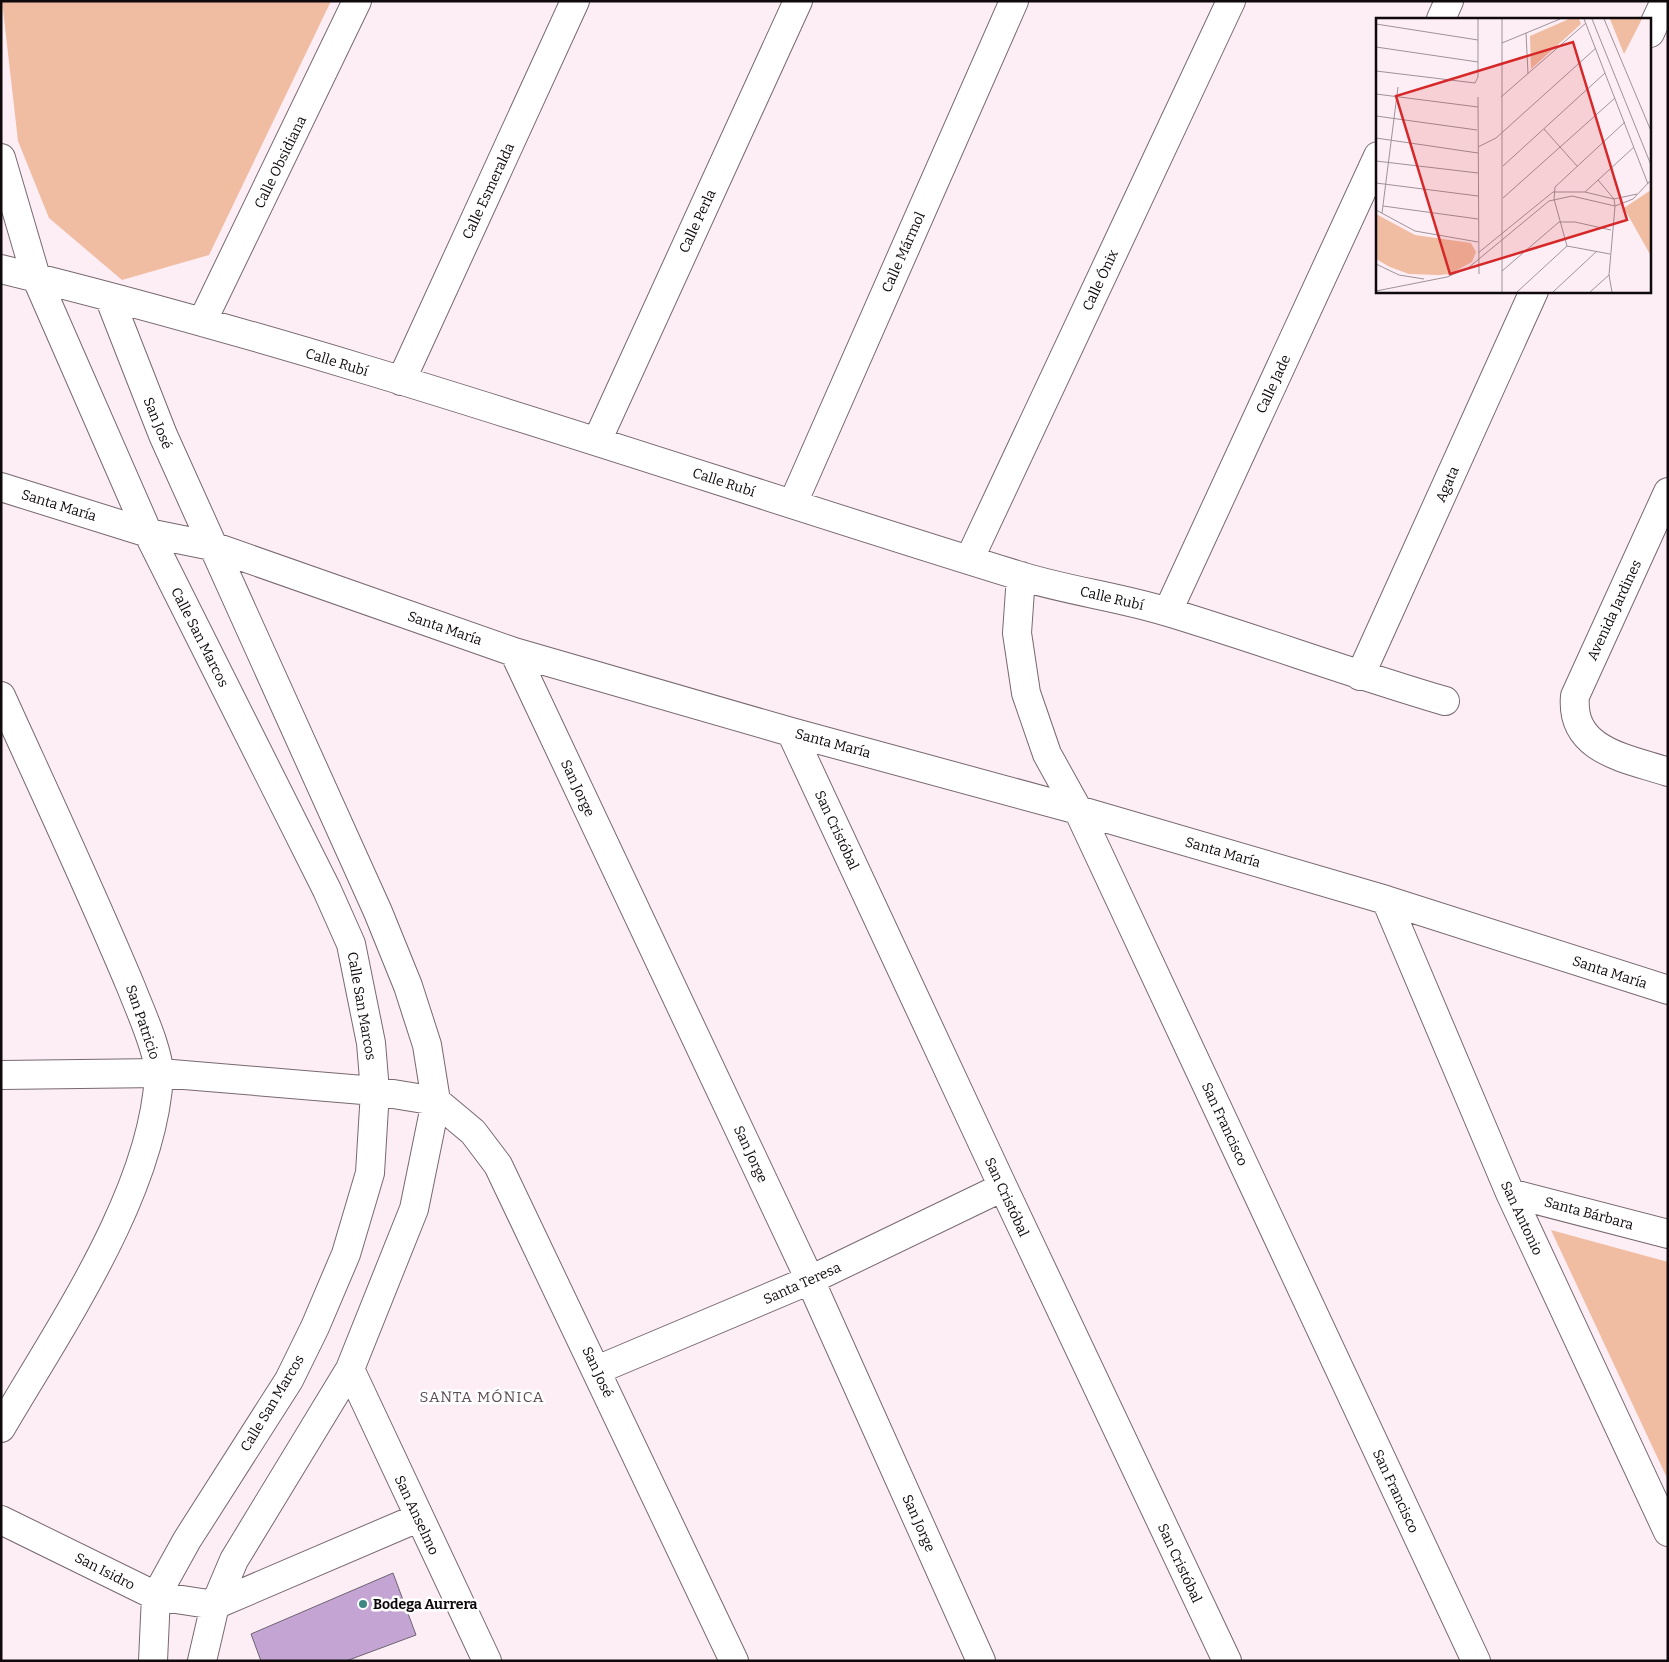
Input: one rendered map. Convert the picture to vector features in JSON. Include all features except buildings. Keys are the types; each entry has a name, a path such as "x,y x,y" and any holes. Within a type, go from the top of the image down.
{"street":[{"name":"Calle Obsidiana","path":"202,322 358,1"},
{"name":"Calle Esmeralda","path":"401,381 575,1"},
{"name":"Calle Perla","path":"596,441 798,1"},
{"name":"Calle Mármol","path":"793,503 1014,1"},
{"name":"Calle Ónix","path":"970,560 1231,1"},
{"path":"1441,18 1449,1"},
{"name":"Calle San Marcos","path":"1,158 36,277 148,533 322,881 351,944 371,1043 375,1091 370,1173 346,1254 315,1327 289,1380 187,1540 156,1596 153,1661"},
{"name":"Calle Jade","path":"1168,611 1376,160"},
{"name":"Calle Rubí","path":"1,269 202,322 401,381 1021,576 1168,611 1360,676 1445,701"},
{"name":"Agata","path":"1360,676 1534,292"},
{"name":"San José","path":"109,297 163,435 212,546"},
{"name":"Santa María","path":"1,487 148,533 212,546 514,652 791,732 1078,810 1386,900 1668,990"},
{"name":"Avenida Jardines","path":"1668,492 1574,696 1573,713 1580,730 1598,746 1616,755 1668,772"},
{"path":"202,1661 215,1605 234,1560 350,1369 414,1209 436,1102 427,1045 408,986 378,912 212,546"},
{"name":"San Francisco","path":"1021,576 1017,633 1026,693 1047,754 1078,810 1476,1661"},
{"name":"San Jorge","path":"514,652 810,1280 981,1661"},
{"name":"San Patricio","path":"1,696 123,968 149,1031 160,1073 150,1136 121,1213 94,1268 1,1428"},
{"name":"San Cristóbal","path":"791,732 1002,1187 1226,1661"},
{"name":"San Antonio","path":"1386,900 1510,1193 1668,1532"},
{"path":"1,1076 160,1073 375,1091 436,1102"},
{"name":"San José","path":"436,1102 473,1132 498,1165 734,1661"},
{"name":"Santa Teresa","path":"597,1370 810,1280 1002,1187"},
{"name":"Santa Bárbara","path":"1510,1193 1668,1234"},
{"name":"San Anselmo","path":"350,1369 418,1518 487,1661"},
{"path":"215,1605 418,1518"},
{"name":"San Isidro","path":"1,1520 156,1596 215,1605"}],"shaded area":[{"path":"2,1 331,1 209,255 122,280 49,218 18,141"},
{"path":"1551,1230 1668,1262 1668,1480"}],"place":[{"name":"Bodega Aurrera","path":"363,1604"}],"district":[{"name":"SANTA MÓNICA","path":"482,1397"}]}
